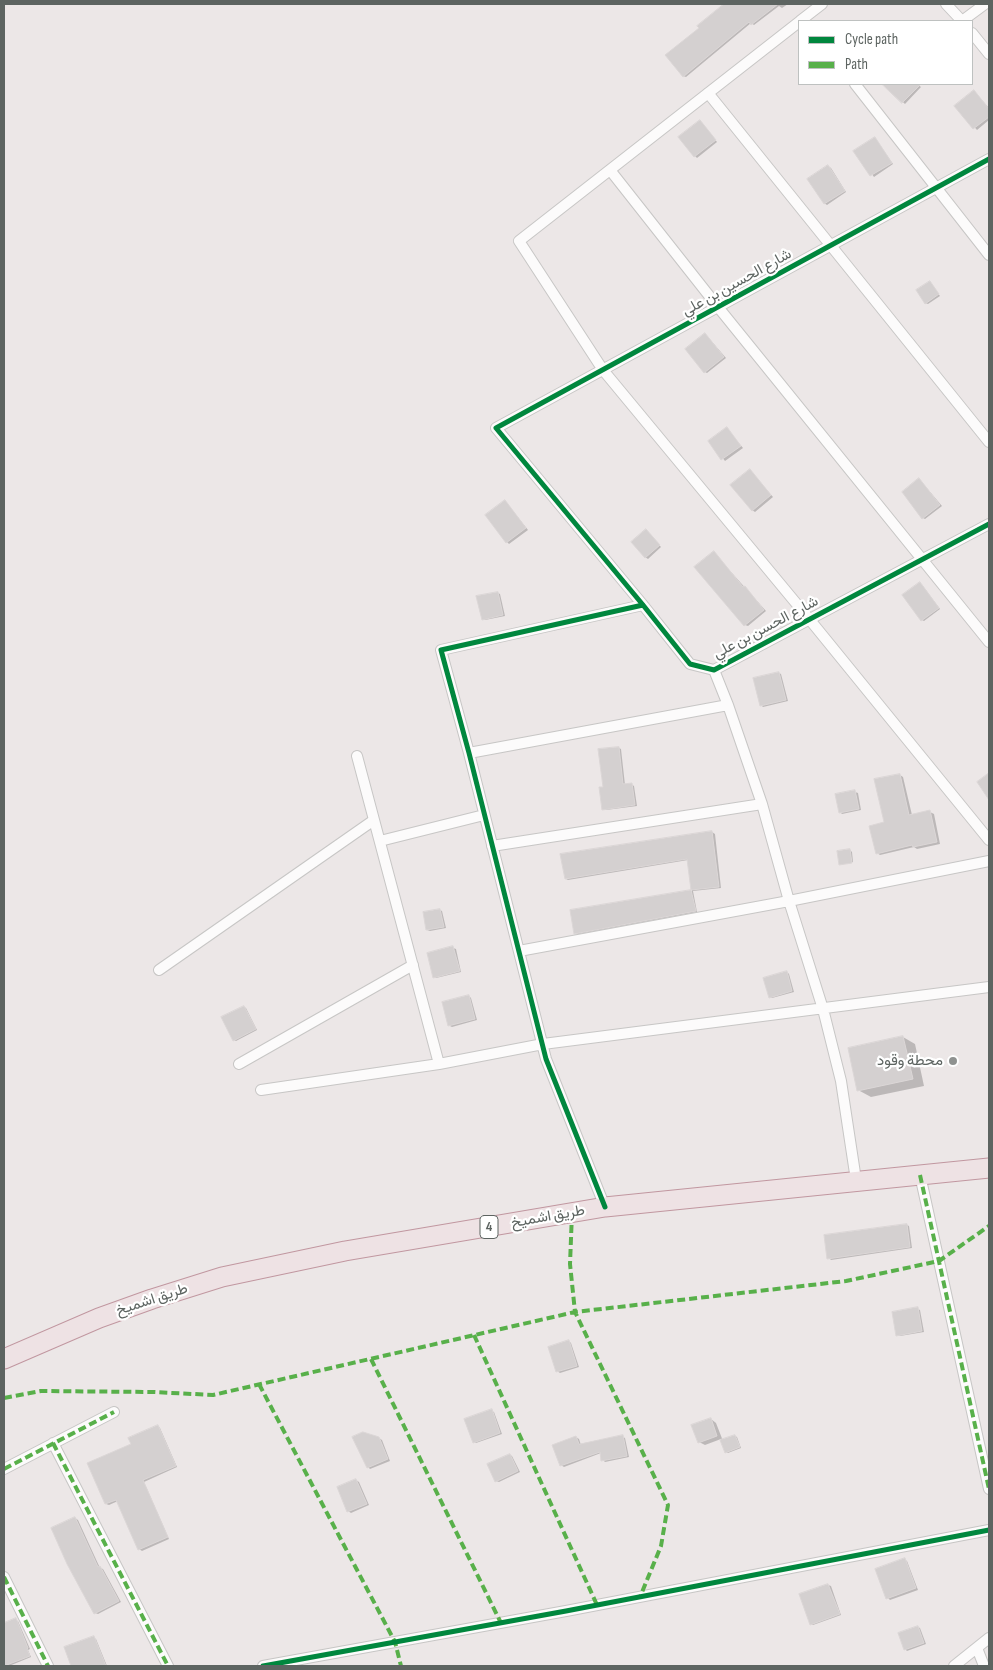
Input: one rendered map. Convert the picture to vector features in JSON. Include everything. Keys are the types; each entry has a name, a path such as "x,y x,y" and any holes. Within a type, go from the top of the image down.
{"highway":[{"name":"طريق اشميخ","path":"4,1359 99,1318 152,1299 222,1277 345,1251 605,1208 856,1180 989,1168"}],"street":[{"path":"803,20 822,4"},
{"path":"946,4 961,20"},
{"path":"963,20 985,4"},
{"path":"798,24 519,241 603,370 989,840"},
{"path":"973,34 989,54"},
{"path":"856,85 989,255"},
{"path":"708,93 989,442"},
{"name":"شارع الحسين بن علي","path":"496,428 989,159"},
{"path":"610,170 718,307 989,642"},
{"name":"شارع الحسن بن علي","path":"496,428 690,664 714,670 989,524"},
{"path":"605,1208 550,1070 441,650 643,605"},
{"path":"714,670 762,804 789,900 823,1009 841,1081 856,1180"},
{"path":"469,753 728,705"},
{"path":"357,756 439,1064"},
{"path":"492,846 762,804"},
{"path":"380,841 484,815"},
{"path":"159,970 374,820"},
{"path":"519,951 989,861"},
{"path":"239,1064 413,965"},
{"path":"261,1090 439,1064 543,1044 989,987"},
{"path":"920,1175 989,1489"},
{"path":"4,1469 114,1412"},
{"path":"53,1443 168,1666"},
{"path":"263,1666 566,1611 989,1530"},
{"path":"4,1577 48,1666"},
{"path":"954,1666 989,1638"},
{"path":"977,1648 984,1666"}],"building":[{"path":"724,4 778,4 751,25 749,22 683,77 665,55 699,28 697,26"},
{"path":"883,85 920,85 902,103"},
{"path":"974,90 989,109 989,117 973,129 954,106"},
{"path":"700,120 716,140 694,157 678,137"},
{"path":"875,137 892,163 870,176 853,151"},
{"path":"828,165 845,191 824,204 807,179"},
{"path":"930,281 939,294 925,304 916,290"},
{"path":"705,333 724,357 704,373 685,349"},
{"path":"727,427 741,446 721,460 708,441"},
{"path":"750,469 771,495 752,511 730,485"},
{"path":"919,478 940,505 922,519 902,492"},
{"path":"505,500 526,528 506,543 485,515"},
{"path":"646,529 660,545 645,558 631,542"},
{"path":"714,551 764,610 744,626 694,567"},
{"path":"920,582 939,608 921,621 902,595"},
{"path":"498,592 503,615 482,620 476,596"},
{"path":"779,672 786,700 760,706 753,678"},
{"path":"619,747 623,784 632,783 635,805 602,810 599,787 603,787 598,749"},
{"path":"989,773 989,800 977,782"},
{"path":"900,774 909,815 930,810 937,842 913,847 912,845 876,854 869,826 884,822 874,779"},
{"path":"855,790 859,809 839,813 835,794"},
{"path":"712,831 719,887 691,890 687,859 565,879 560,854"},
{"path":"850,849 852,863 839,865 837,851"},
{"path":"691,890 696,911 574,934 570,910"},
{"path":"440,909 444,927 426,930 423,912"},
{"path":"453,946 460,971 433,978 427,953"},
{"path":"787,971 792,991 769,998 763,978"},
{"path":"469,995 475,1019 448,1026 442,1002"},
{"path":"244,1006 256,1029 233,1041 221,1017"},
{"path":"903,1036 913,1079 857,1091 848,1048"},
{"path":"907,1224 910,1247 827,1259 824,1235"},
{"path":"918,1307 922,1331 896,1336 892,1312"},
{"path":"569,1340 577,1366 556,1372 548,1347"},
{"path":"492,1409 500,1433 473,1443 464,1419"},
{"path":"711,1418 717,1436 698,1443 691,1425"},
{"path":"158,1425 176,1466 143,1480 168,1537 138,1550 116,1500 105,1504 87,1463 131,1444 128,1438"},
{"path":"363,1432 379,1437 388,1459 367,1468 352,1437"},
{"path":"623,1435 627,1456 601,1461 600,1452 560,1466 552,1445 576,1436 579,1444"},
{"path":"735,1435 740,1447 725,1453 720,1440"},
{"path":"510,1454 518,1471 495,1482 487,1464"},
{"path":"356,1479 367,1504 347,1512 337,1487"},
{"path":"75,1517 98,1567 100,1566 119,1601 94,1614 67,1564 51,1528"},
{"path":"905,1558 916,1588 886,1599 875,1569"},
{"path":"828,1584 840,1614 810,1625 799,1594"},
{"path":"16,1618 30,1656 4,1666 4,1623"},
{"path":"918,1626 924,1643 904,1650 898,1633"},
{"path":"94,1636 106,1666 71,1666 64,1647"}],"marked path":[{"path":"920,1175 989,1489"},
{"path":"572,1213 570,1264 575,1312 668,1505 661,1546 640,1597"},
{"path":"4,1398 41,1391 153,1392 213,1395 575,1312 846,1281 939,1261 989,1226"},
{"path":"474,1335 597,1605"},
{"path":"371,1359 501,1623"},
{"path":"259,1384 395,1642 401,1666"},
{"path":"4,1469 114,1412"},
{"path":"53,1443 168,1666"},
{"path":"4,1577 48,1666"}],"cycle path":[{"path":"989,159 496,428 690,664 714,670 989,524"},
{"path":"605,1207 546,1059 469,753 441,650 643,605"},
{"path":"263,1666 566,1611 989,1530"}],"place":[{"name":"محطة وقود","path":"953,1061"}]}
